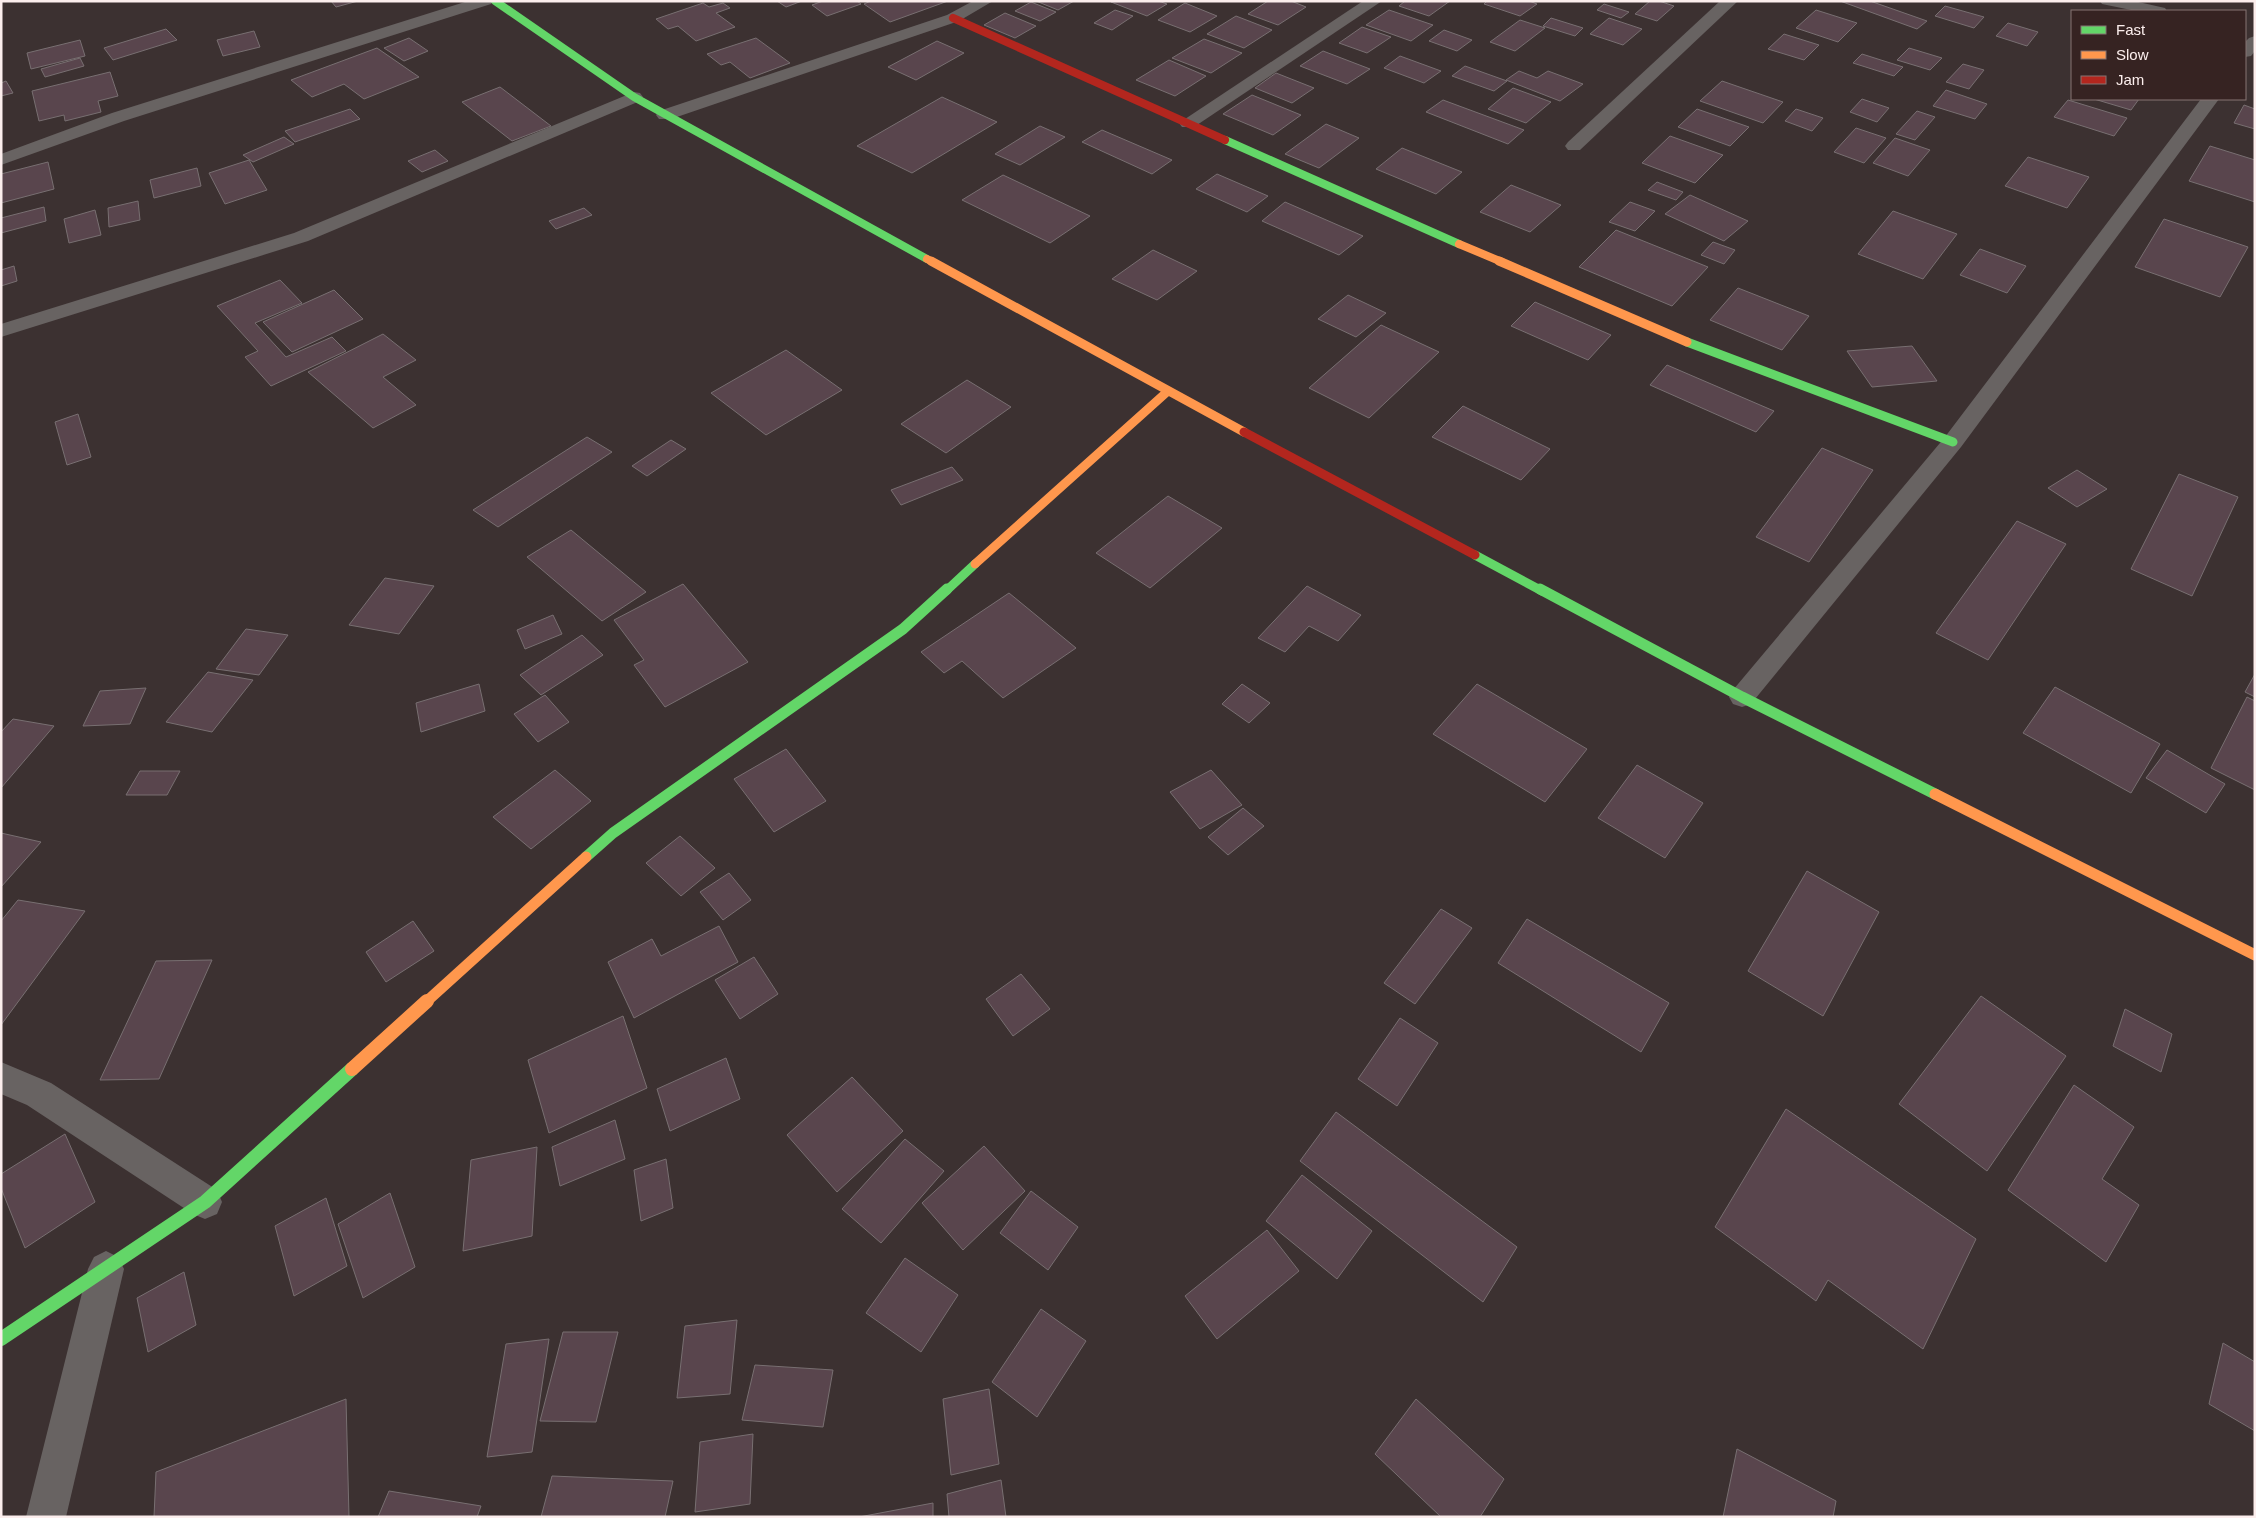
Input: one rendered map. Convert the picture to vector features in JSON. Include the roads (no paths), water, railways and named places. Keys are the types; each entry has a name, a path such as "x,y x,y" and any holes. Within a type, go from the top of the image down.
{"street":[{"path":"1,160 118,117 485,1"},
{"path":"495,1 634,97 665,115 1168,391 1742,697 2255,955"},
{"path":"665,115 953,18 985,1"},
{"path":"1188,123 1374,1"},
{"path":"1574,146 1730,1"},
{"path":"2097,1 2123,10"},
{"path":"2108,1 2154,10"},
{"path":"953,18 1442,237 1702,348 1953,442"},
{"path":"2246,52 2255,41"},
{"path":"1,331 301,236 634,97"},
{"path":"1742,697 1953,442 2209,100"},
{"path":"1,1339 205,1202 614,833 903,629 1168,391"},
{"path":"1,1078 39,1094 205,1202"},
{"path":"46,1517 106,1269"}]}
